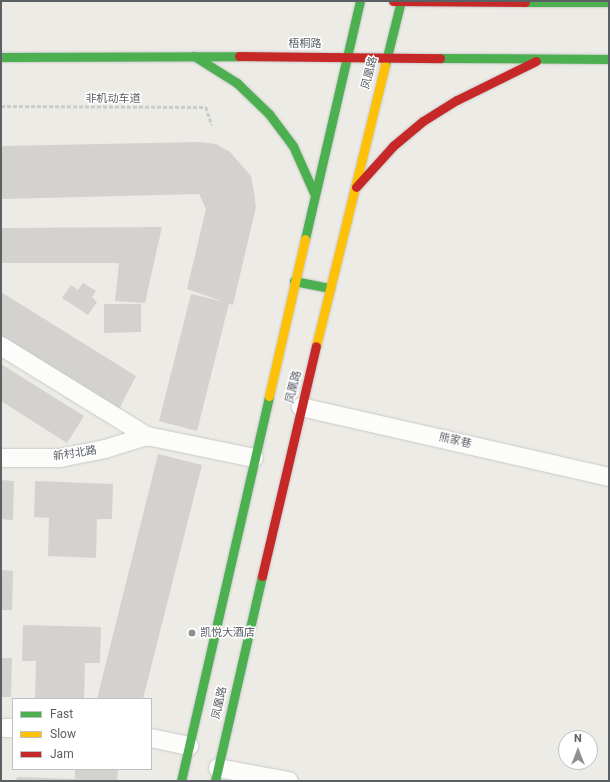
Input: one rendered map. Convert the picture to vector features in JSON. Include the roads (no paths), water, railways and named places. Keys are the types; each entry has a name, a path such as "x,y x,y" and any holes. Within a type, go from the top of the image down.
{"main road":[{"name":"凤凰路","path":"181,781 314,193 360,1"},
{"path":"393,1 609,2"},
{"name":"凤凰路","path":"216,774 301,407 401,1"},
{"path":"194,56 237,83 269,114 293,146 314,193"},
{"name":"梧桐路","path":"1,57 347,56 609,59"},
{"path":"354,189 393,146 423,121 457,100 542,58"},
{"path":"294,281 330,288"}],"street":[{"path":"1,346 147,436 254,458"},
{"name":"熊家巷","path":"301,407 609,477"},
{"name":"新村北路","path":"1,458 60,458 105,449 147,436"},
{"path":"1,728 12,728"},
{"path":"152,738 189,746"},
{"path":"216,774 289,781"}],"place":[{"name":"凯悦大酒店","path":"192,633"}]}
